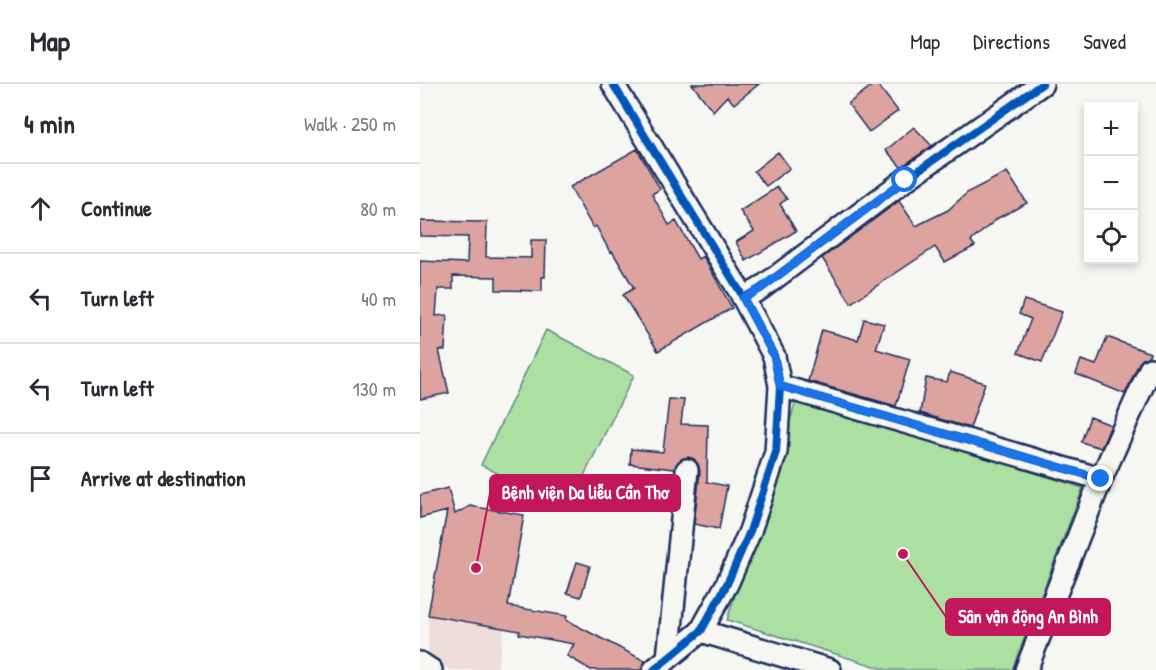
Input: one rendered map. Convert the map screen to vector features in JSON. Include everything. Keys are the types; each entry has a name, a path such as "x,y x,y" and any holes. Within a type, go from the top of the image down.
{"street":[{"path":"613,84 743,298 774,356 780,386 776,452 750,531 727,585 701,631 661,664"},
{"path":"743,298 760,289 905,180 1042,84"},
{"path":"1026,670 1101,479 1150,369 1156,371"},
{"path":"780,386 1101,479"},
{"path":"661,664 687,470"},
{"path":"701,631 830,670"},
{"path":"420,663 430,670"}],"shaded area":[{"path":"470,506 524,515 497,670 450,670 428,656 428,615 445,520"}],"green space":[{"path":"546,330 634,375 568,508 481,465"},
{"path":"797,398 1083,488 1012,670 887,670 727,620"}],"building":[{"path":"692,84 759,84 734,104 727,96 713,111"},
{"path":"877,84 898,111 869,132 848,104"},
{"path":"914,127 932,146 901,167 886,150"},
{"path":"637,149 660,189 652,194 669,225 676,221 698,259 703,256 732,308 658,351 623,295 634,288 596,226 593,228 570,187"},
{"path":"778,152 790,168 766,186 754,171"},
{"path":"1007,172 1027,203 998,218 971,241 975,246 945,262 935,247 851,303 822,258 899,201 916,226 948,210 968,192"},
{"path":"777,187 787,199 780,204 796,231 746,261 736,242 754,231 740,211"},
{"path":"420,221 487,222 486,257 531,258 531,240 546,240 545,277 542,277 542,291 496,290 496,277 453,276 453,289 438,289 436,316 447,315 445,350 439,350 449,393 420,399 420,261 467,263 468,237 420,236"},
{"path":"1024,300 1062,312 1042,362 1018,353 1031,319 1019,314"},
{"path":"864,319 884,324 876,349 910,359 896,406 808,381 822,330 858,340"},
{"path":"1107,337 1150,353 1139,363 1125,394 1076,374 1081,360 1096,365"},
{"path":"950,372 985,383 970,428 920,413 926,378 947,382"},
{"path":"669,399 684,400 681,424 708,425 707,482 727,486 719,529 694,524 700,471 694,459 688,457 681,459 674,469 630,464 631,449 663,452"},
{"path":"1090,417 1111,425 1101,448 1081,442"},
{"path":"448,488 455,514 470,506 524,515 508,606 567,616 566,620 645,661 642,670 591,670 567,656 574,644 519,634 520,631 428,615 447,511 420,518 420,495"},
{"path":"577,562 590,566 581,597 567,593"}],"cycle path":[{"path":"613,84 739,290 774,356 780,386 776,452 750,531 727,584 701,631 654,670"},
{"path":"743,298 760,289 905,180 1042,84"},
{"path":"780,386 1101,479"}],"place":[{"name":"Sân vận động An Bình","path":"903,554"},
{"name":"Bệnh viện Da liễu Cần Thơ","path":"476,568"}],"route":[{"path":"905,180 760,289 743,298 774,356 780,386 1101,479"}]}
